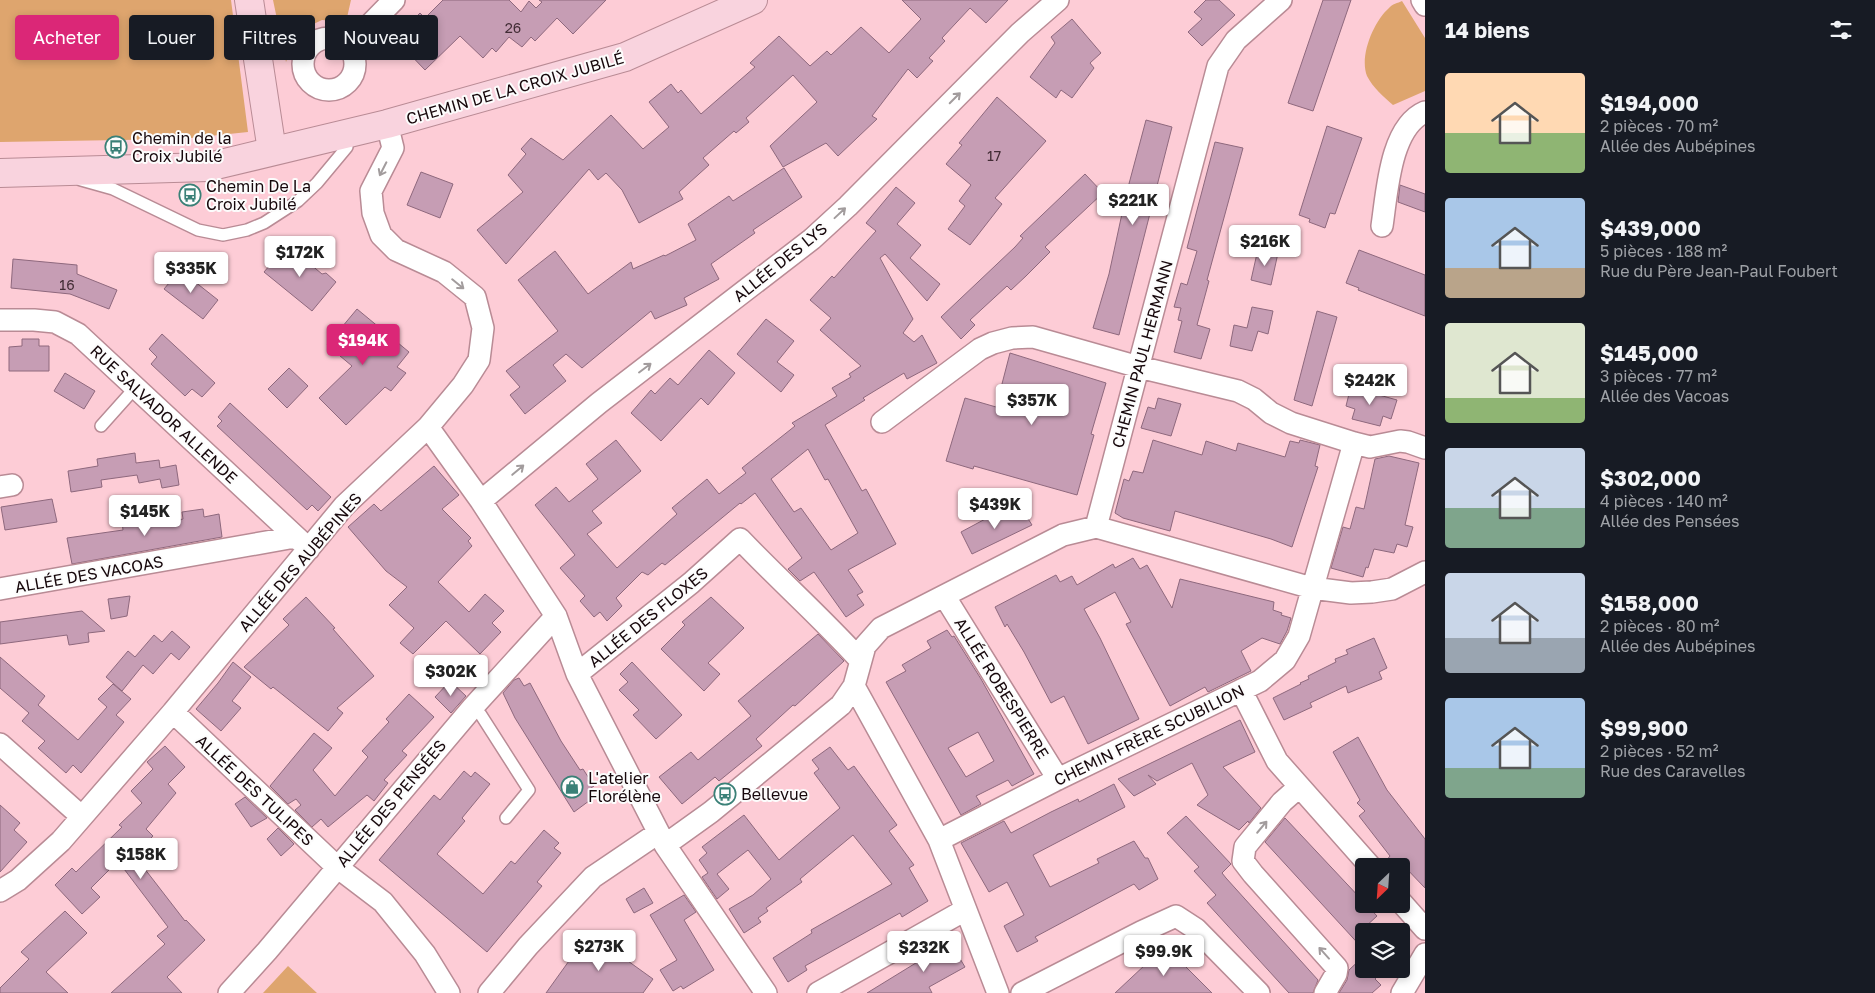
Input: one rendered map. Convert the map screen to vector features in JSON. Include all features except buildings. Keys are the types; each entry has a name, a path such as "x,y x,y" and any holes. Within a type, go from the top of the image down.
{"street":[{"path":"249,0 272,151"},
{"path":"379,15 394,0"},
{"name":"CHEMIN DE LA CROIX JUBILÉ","path":"0,173 192,169 208,167 387,124 625,57 753,0"},
{"name":"ALLÉE DES LYS","path":"481,501 598,403 812,239 848,206 1020,33 1058,0"},
{"name":"CHEMIN PAUL HERMANN","path":"1096,527 1218,66 1236,40 1281,0"},
{"path":"1422,0 1425,5"},
{"path":"1382,226 1395,155 1401,138 1412,121 1425,112"},
{"name":"ALLÉE DES AUBÉPINES","path":"0,892 18,880 61,841 173,712 302,543 428,427 463,385 479,360 483,328 475,297 444,272 396,250 381,235 373,213 371,191 394,148 387,124"},
{"name":"RUE SALVADOR ALLENDE","path":"0,320 55,322 78,334 302,543"},
{"path":"882,422 980,349 1012,338 1033,337 1139,367 1238,391 1254,399 1271,413 1291,423 1354,443 1370,447 1400,441 1425,448"},
{"name":"ALLÉE DES FLOXES","path":"428,427 481,501 556,616 577,674 691,582 740,539 768,569 808,605 860,660"},
{"name":"CHEMIN FRÈRE SCUBILION","path":"940,840 1058,779 1260,681 1284,660 1299,636 1354,443"},
{"path":"489,993 528,946 593,877 630,846 662,839 711,812 841,705 854,686 865,646 881,628 1063,535 1096,527 1312,588 1351,593 1392,589 1425,572"},
{"name":"ALLÉE DES VACOAS","path":"0,590 302,543"},
{"name":"ALLÉE ROBESPIERRE","path":"945,596 1058,779"},
{"name":"ALLÉE DES PENSÉES","path":"229,993 267,951 473,707 556,616"},
{"path":"577,674 662,839 766,993"},
{"path":"854,686 940,840 998,993"},
{"path":"1241,690 1277,761 1363,858"},
{"name":"ALLÉE DES TULIPES","path":"173,712 337,866 384,902 425,954 449,993"},
{"path":"0,744 81,816"},
{"path":"1299,787 1282,802 1245,846 1244,861 1337,968 1336,974 1324,993"},
{"path":"818,993 965,910"},
{"path":"1410,912 1425,928"},
{"path":"1022,993 1176,916 1196,929 1259,993"},
{"path":"1402,993 1425,954"}],"lane":[{"path":"34,172 77,178 113,189 198,230 223,235 247,230 264,223 298,201 317,183 348,147 348,134"},
{"path":"101,426 135,388"},
{"path":"473,707 481,715 529,790 506,818"}],"shaded area":[{"path":"0,0 231,0 233,15 224,15 224,60 239,60 248,132 181,139 0,142"},
{"path":"273,0 351,0 348,15 325,15 325,20 315,23 315,15 276,15"},
{"path":"1402,1 1425,38 1425,91 1393,105 1369,80 1365,68 1365,59 1369,39 1378,21 1390,7"},
{"path":"288,966 317,993 263,993"}],"place":[{"name":"Chemin de la Croix Jubilé","path":"116,147"},
{"name":"Chemin De La Croix Jubilé","path":"190,195"},
{"name":"L'atelier Florélène","path":"572,787"},
{"name":"Bellevue","path":"725,794"}]}
